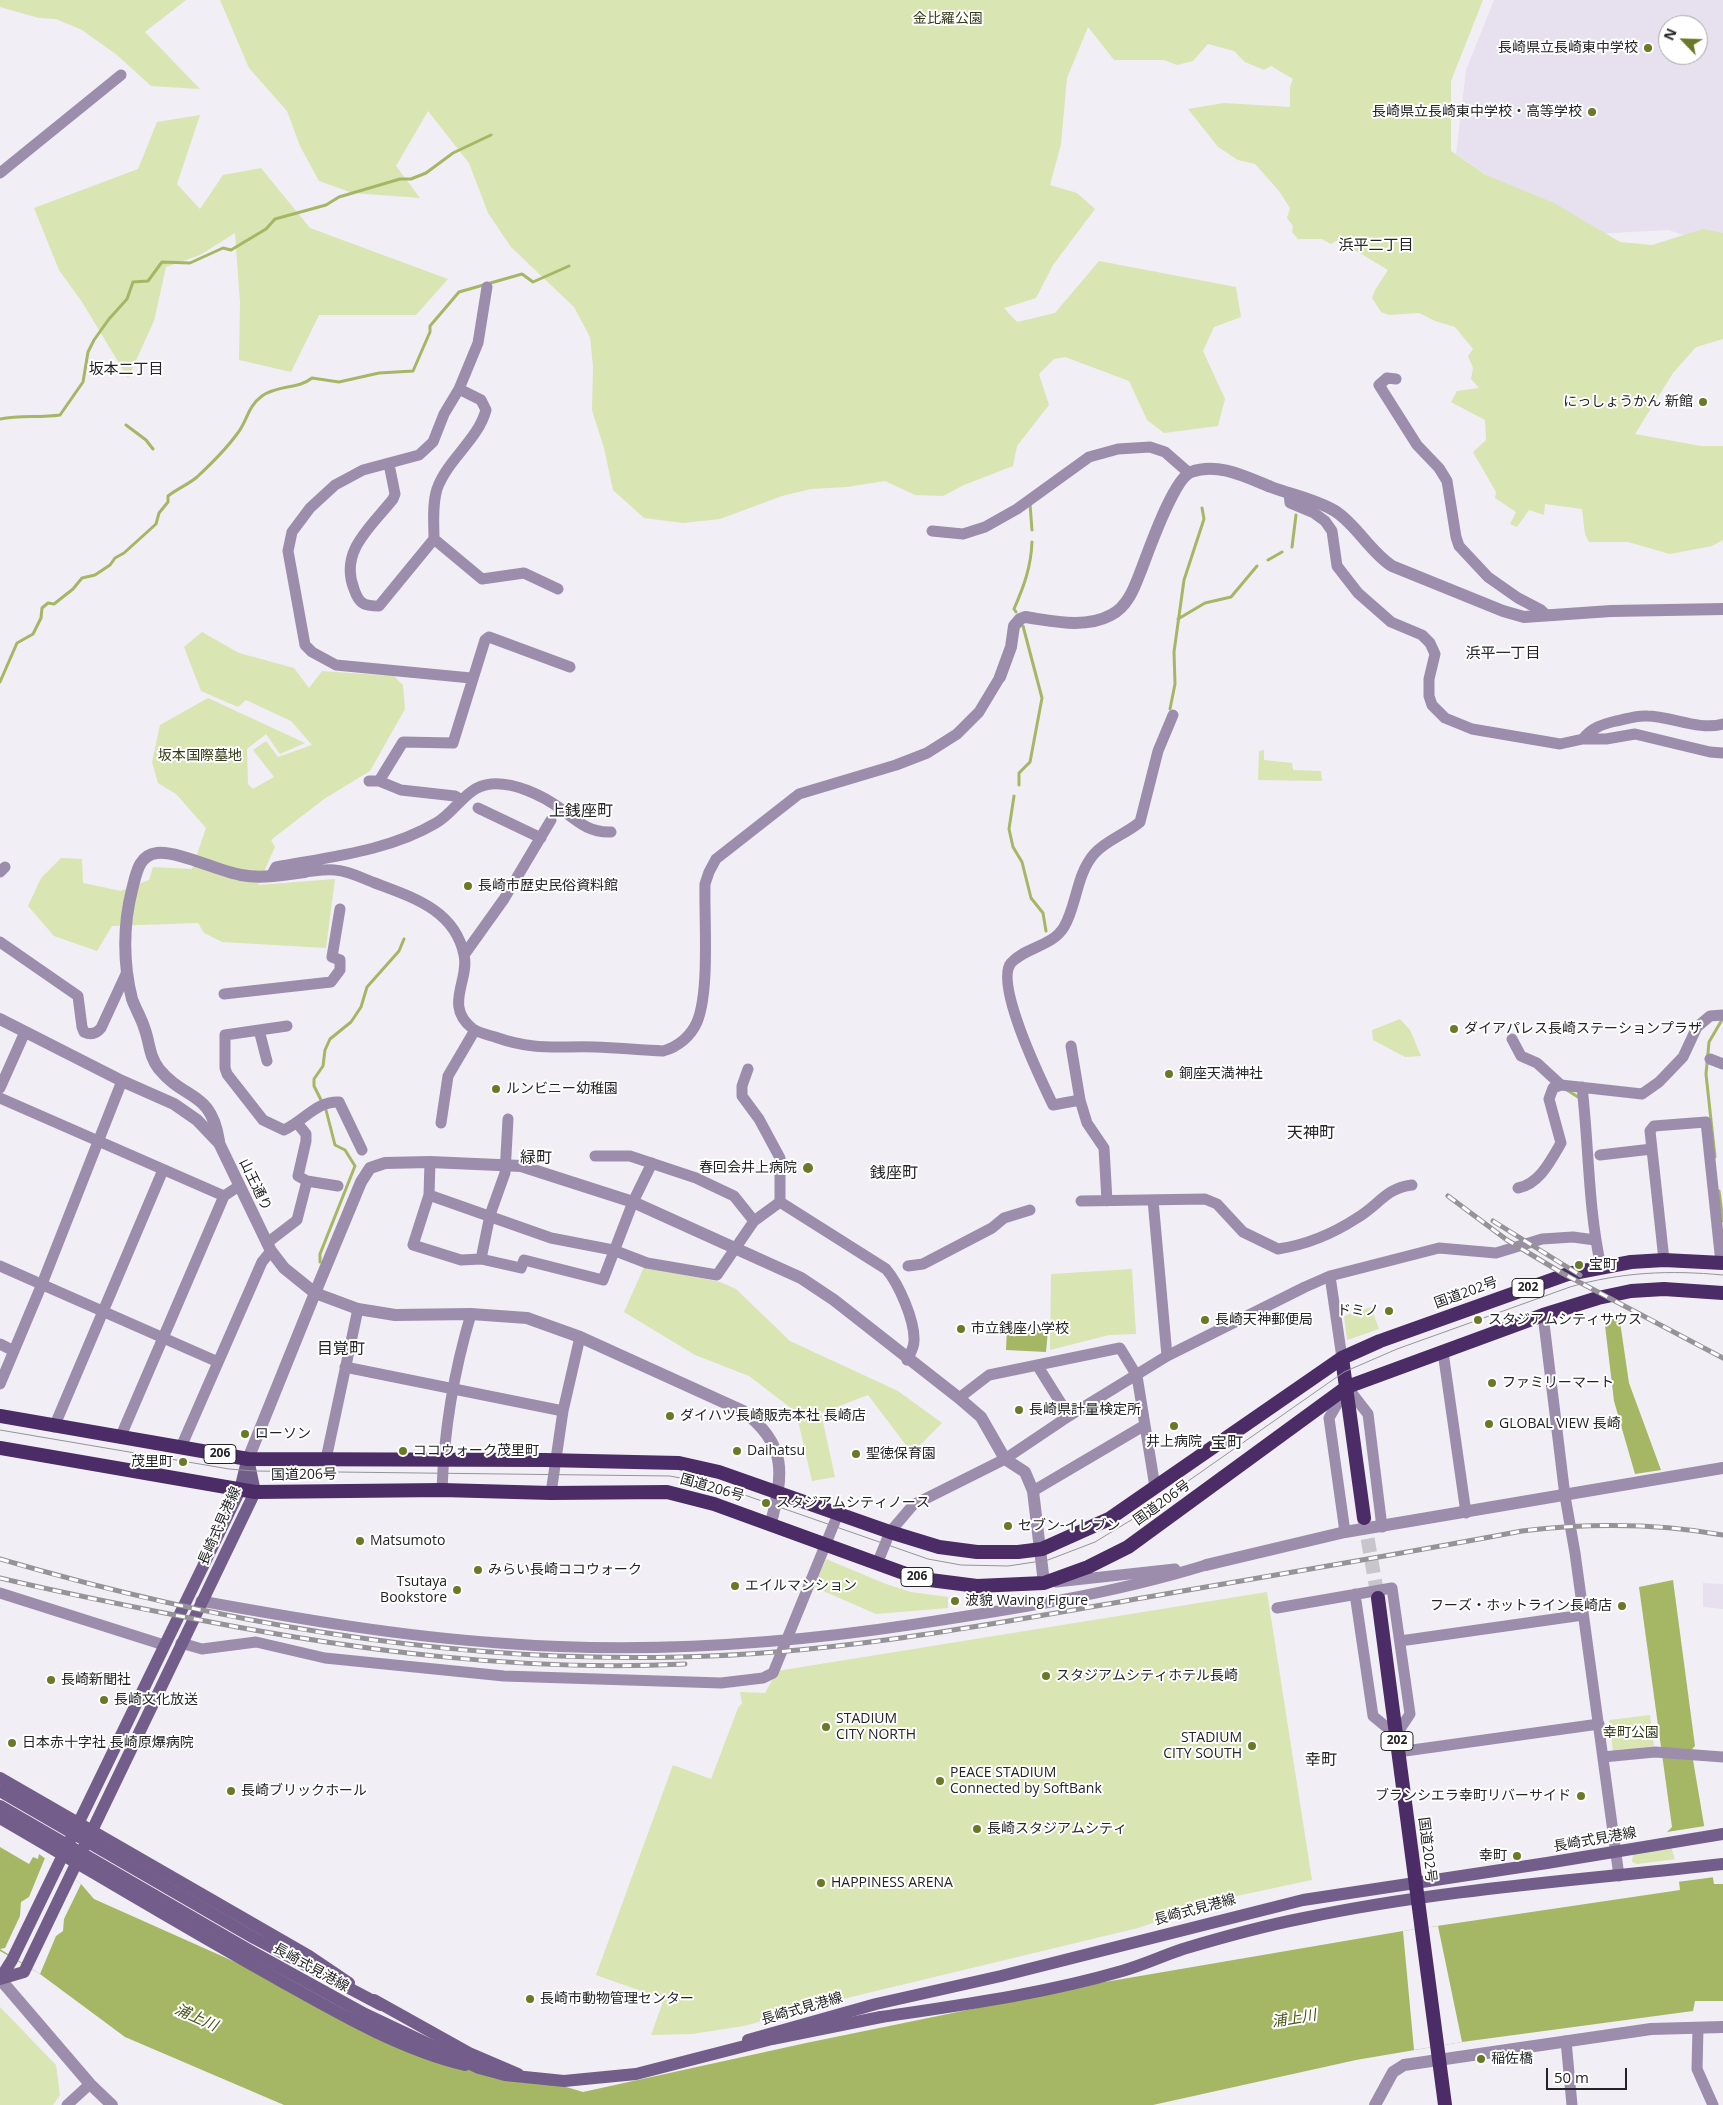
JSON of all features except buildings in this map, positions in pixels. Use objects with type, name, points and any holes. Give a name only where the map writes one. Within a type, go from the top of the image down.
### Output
[{"type":"highway","name":"国道202号","points":[[1342,1358],[1380,1341],[1559,1277],[1601,1267],[1664,1260],[1722,1263]]},
{"type":"highway","name":"202","points":[[1347,1387],[1543,1315],[1598,1298],[1630,1291],[1664,1289],[1723,1293]]},
{"type":"highway","points":[[1342,1358],[1364,1518]]},
{"type":"highway","name":"国道206号","points":[[0,1416],[54,1427],[248,1459],[556,1460],[679,1463],[719,1472],[779,1491],[838,1514],[939,1547],[977,1552],[1042,1549],[1109,1519],[1342,1358]]},
{"type":"highway","name":"国道206号","points":[[0,1448],[255,1492],[442,1490],[551,1493],[667,1492],[714,1504],[771,1523],[877,1564],[930,1580],[976,1586],[1044,1583],[1088,1567],[1128,1547],[1347,1387]]},
{"type":"highway","name":"国道202号","points":[[1378,1598],[1416,1900],[1422,1928],[1445,2105]]},
{"type":"main road","name":"長崎式見港線","points":[[0,1978],[12,1960],[240,1490],[248,1459]]},
{"type":"main road","name":"長崎式見港線","points":[[0,1978],[24,1972],[255,1492],[248,1459]]},
{"type":"main road","points":[[0,1778],[309,1956],[381,2005]]},
{"type":"main road","name":"長崎式見港線","points":[[0,1791],[254,1938],[469,2053],[520,2074],[545,2081],[596,2084],[644,2076],[765,2034],[876,2004],[1001,1976],[1274,1906],[1326,1895],[1415,1883],[1718,1835]]},
{"type":"main road","name":"長崎式見港線","points":[[0,1806],[323,1991],[407,2035],[479,2068],[548,2080],[614,2077],[658,2070],[828,2026],[1008,1998],[1122,1971],[1182,1950],[1253,1929],[1304,1918],[1548,1882],[1719,1865]]},
{"type":"main road","points":[[0,1818],[60,1860],[196,1933],[301,1993],[381,2034],[437,2058],[479,2068]]},
{"type":"street","points":[[0,174],[121,75]]},
{"type":"street","points":[[471,678],[336,664],[312,652],[305,645],[288,551],[292,532],[310,508],[330,488],[363,470],[418,455],[428,449],[433,442],[444,414],[459,389],[478,343],[488,287]]},
{"type":"street","points":[[1396,379],[1387,378],[1379,386],[1417,445],[1440,468],[1447,480],[1456,536],[1460,546],[1488,576],[1518,598],[1541,610],[1546,615]]},
{"type":"street","points":[[389,464],[395,494],[393,499],[355,546],[350,556],[348,569],[351,582],[358,601],[366,606],[379,606],[434,539],[437,488],[480,425],[486,410],[481,400],[459,389]]},
{"type":"street","points":[[932,531],[963,534],[986,527],[1017,509],[1089,457],[1118,449],[1150,447],[1165,452],[1189,473]]},
{"type":"street","points":[[219,1144],[216,1122],[208,1107],[167,1077],[152,1059],[146,1031],[133,1001],[126,974],[126,938],[131,896],[138,865],[143,859],[156,853],[166,854],[241,875],[271,876],[326,870],[346,872],[433,907],[452,929],[464,955],[465,965],[458,993],[458,1003],[468,1023],[474,1030],[525,1047],[595,1047],[664,1051],[678,1044],[693,1029],[700,1013],[704,984],[705,884],[708,872],[716,859],[799,794],[896,765],[927,753],[957,734],[979,712],[1000,677],[1010,647],[1014,626],[1020,619],[1025,617],[1092,623],[1111,615],[1123,606],[1135,586],[1176,487],[1189,473],[1219,469],[1316,502],[1337,512],[1376,553],[1392,566],[1515,615],[1723,609]]},
{"type":"street","points":[[1289,493],[1290,503],[1314,512],[1332,532],[1337,566],[1358,593],[1391,622],[1422,634],[1430,643],[1435,654],[1429,679],[1429,696],[1432,706],[1445,718],[1472,729],[1560,744],[1583,739],[1606,739],[1635,734],[1710,752],[1723,753]]},
{"type":"street","points":[[434,539],[482,579],[524,573],[558,589]]},
{"type":"street","points":[[462,800],[455,796],[401,790],[374,781],[403,742],[453,743],[471,678],[485,640],[490,637],[570,667]]},
{"type":"street","points":[[1080,1100],[1053,1105],[1024,1042],[1008,989],[1007,972],[1010,964],[1019,957],[1057,937],[1072,912],[1075,894],[1090,859],[1096,852],[1140,822],[1158,751],[1173,715]]},
{"type":"street","points":[[1583,739],[1592,730],[1607,723],[1645,716],[1701,725],[1716,726],[1723,724]]},
{"type":"street","points":[[271,876],[276,867],[397,841],[423,831],[444,819],[472,790],[489,784],[519,787],[559,808],[590,830],[611,832]]},
{"type":"street","points":[[478,808],[541,838]]},
{"type":"street","points":[[464,955],[504,899],[552,820]]},
{"type":"street","points":[[224,994],[331,982],[340,970],[340,960],[332,957],[340,910]]},
{"type":"street","points":[[0,942],[78,996],[82,1028],[88,1034],[94,1033],[101,1028],[126,974]]},
{"type":"street","points":[[1518,1188],[1528,1186],[1541,1174],[1560,1143],[1549,1099],[1553,1088],[1561,1085],[1642,1094],[1650,1090],[1683,1057],[1697,1026],[1710,1016],[1723,1015]]},
{"type":"street","name":"山王通り","points":[[0,1019],[187,1112],[208,1130],[219,1144],[269,1247],[284,1268],[315,1293],[358,1309],[395,1315],[471,1314],[527,1318],[580,1337],[743,1411],[761,1425],[774,1444],[780,1461],[779,1491],[771,1523]]},
{"type":"street","points":[[287,1026],[225,1035],[225,1068],[267,1124],[284,1130],[298,1124],[322,1104],[339,1102],[362,1150]]},
{"type":"street","points":[[259,1030],[267,1061]]},
{"type":"street","points":[[441,1123],[448,1076],[474,1030]]},
{"type":"street","points":[[0,1088],[25,1032]]},
{"type":"street","points":[[1512,1039],[1521,1056],[1537,1063],[1561,1085]]},
{"type":"street","points":[[1071,1046],[1080,1100],[1087,1123],[1104,1148],[1107,1201]]},
{"type":"street","points":[[1710,1059],[1723,1064]]},
{"type":"street","points":[[748,1069],[742,1086],[742,1096],[759,1119],[780,1158],[780,1202]]},
{"type":"street","points":[[0,1384],[42,1284],[122,1081]]},
{"type":"street","points":[[1582,1087],[1595,1240],[1601,1267]]},
{"type":"street","points":[[0,1098],[224,1196]]},
{"type":"street","points":[[481,1259],[490,1215],[505,1173],[508,1119]]},
{"type":"street","points":[[1664,1260],[1650,1131],[1654,1126],[1706,1122],[1722,1263]]},
{"type":"street","points":[[298,1124],[306,1134],[298,1176],[307,1181],[338,1186]]},
{"type":"street","points":[[1600,1155],[1652,1149]]},
{"type":"street","points":[[595,1156],[630,1156],[696,1178],[734,1196],[754,1222]]},
{"type":"street","points":[[430,1162],[429,1195],[413,1246],[461,1260],[481,1259],[521,1268],[524,1260],[603,1280],[633,1202],[652,1163]]},
{"type":"street","points":[[248,1459],[361,1182],[370,1168],[385,1163],[506,1163],[529,1168],[633,1202],[801,1278],[834,1300],[981,1417],[1005,1459],[1025,1472],[1033,1491],[1042,1549],[1044,1583],[1206,1565]]},
{"type":"street","points":[[54,1427],[163,1170]]},
{"type":"street","points":[[181,1447],[269,1247],[297,1220],[307,1181]]},
{"type":"street","points":[[1082,1201],[1195,1198],[1217,1204],[1243,1232],[1278,1249],[1314,1239],[1338,1228],[1377,1204],[1391,1189],[1412,1185]]},
{"type":"street","points":[[120,1438],[224,1196],[239,1186]]},
{"type":"street","points":[[429,1195],[551,1238],[613,1250],[647,1264],[717,1275],[734,1247],[754,1222],[780,1202]]},
{"type":"street","points":[[1154,1200],[1167,1356]]},
{"type":"street","points":[[780,1202],[886,1269],[896,1281],[914,1331],[914,1344],[908,1360]]},
{"type":"street","points":[[908,1266],[923,1264],[992,1228],[1004,1218],[1030,1210]]},
{"type":"street","points":[[877,1564],[890,1532],[913,1505],[1005,1459],[1069,1416],[1167,1356],[1275,1301],[1330,1276],[1439,1248],[1496,1253],[1542,1239],[1574,1237],[1595,1240]]},
{"type":"street","points":[[0,1266],[218,1362]]},
{"type":"street","points":[[1330,1276],[1342,1358]]},
{"type":"street","points":[[326,1460],[358,1309]]},
{"type":"street","points":[[442,1490],[443,1460],[453,1389],[471,1314]]},
{"type":"street","points":[[1543,1315],[1565,1496],[1599,1724],[1619,1876]]},
{"type":"street","points":[[551,1493],[563,1411],[580,1337]]},
{"type":"street","points":[[0,1344],[14,1350]]},
{"type":"street","points":[[959,1398],[989,1375],[1120,1348],[1137,1376],[1155,1487]]},
{"type":"street","points":[[1443,1352],[1466,1513]]},
{"type":"street","points":[[1037,1365],[1069,1416]]},
{"type":"street","points":[[345,1367],[563,1411]]},
{"type":"street","points":[[1345,1532],[1329,1418],[1347,1387],[1368,1414],[1382,1527]]},
{"type":"street","points":[[1033,1491],[1145,1425]]},
{"type":"street","points":[[201,1601],[323,1623],[502,1644],[639,1648],[786,1640],[874,1631],[963,1618],[1118,1588],[1345,1532],[1723,1468]]},
{"type":"street","points":[[181,1643],[202,1649],[256,1642],[325,1658],[504,1676],[721,1683],[763,1678],[773,1673],[838,1514]]},
{"type":"street","points":[[1277,1608],[1355,1594],[1392,1588],[1410,1714],[1396,1735],[1373,1716],[1355,1594]]},
{"type":"street","points":[[0,1593],[164,1645]]},
{"type":"street","points":[[1400,1641],[1583,1615]]},
{"type":"street","points":[[1398,1752],[1599,1724]]},
{"type":"street","points":[[1603,1757],[1655,1752],[1723,1757]]},
{"type":"street","points":[[0,1978],[90,2084],[112,2105]]},
{"type":"street","points":[[1375,2105],[1393,2072],[1404,2065],[1438,2053],[1566,2041],[1651,2029],[1723,2026]]},
{"type":"street","points":[[1698,2028],[1697,2069],[1713,2105]]},
{"type":"street","points":[[1566,2041],[1572,2105]]},
{"type":"street","points":[[67,2105],[90,2084]]},
{"type":"shaded area","name":"長崎県立長崎東中学校・高等学校","points":[[1494,0],[1723,0],[1723,250],[1669,230],[1593,234],[1497,182],[1456,154],[1466,70]]},
{"type":"shaded area","points":[[1703,1583],[1723,1584],[1723,1609],[1703,1607]]},
{"type":"green space","points":[[0,0],[186,0],[145,32],[200,89],[151,86],[117,55],[82,30],[56,19],[39,18],[0,7]]},
{"type":"green space","name":"金比羅公園","points":[[220,0],[1483,0],[1451,81],[1451,151],[1486,175],[1554,203],[1620,242],[1652,245],[1703,229],[1723,233],[1723,339],[1696,347],[1673,373],[1635,434],[1701,446],[1723,446],[1723,540],[1712,546],[1670,554],[1628,542],[1589,542],[1585,534],[1582,509],[1545,504],[1544,515],[1529,510],[1517,527],[1510,524],[1516,512],[1495,498],[1496,492],[1473,452],[1486,440],[1485,420],[1451,402],[1457,391],[1479,388],[1471,379],[1473,368],[1468,356],[1473,349],[1455,327],[1435,321],[1419,313],[1389,315],[1381,312],[1372,298],[1388,270],[1338,240],[1331,244],[1322,239],[1298,239],[1292,232],[1293,226],[1287,218],[1290,208],[1279,191],[1255,164],[1238,160],[1218,147],[1188,109],[1224,103],[1290,107],[1290,87],[1293,79],[1271,66],[1264,70],[1245,62],[1234,51],[1208,44],[1193,61],[1177,65],[1164,60],[1114,60],[1088,27],[1067,78],[1061,144],[1050,185],[1077,193],[1095,209],[1053,265],[1036,298],[1004,308],[1017,322],[1055,313],[1099,261],[1236,287],[1241,317],[1214,327],[1203,351],[1225,399],[1218,426],[1164,433],[1147,420],[1129,381],[1065,357],[1054,359],[1039,374],[1049,405],[1017,446],[1013,466],[964,485],[943,496],[915,495],[885,481],[847,487],[811,489],[782,496],[720,519],[683,523],[644,518],[613,490],[604,448],[592,410],[593,366],[590,337],[574,307],[511,247],[488,213],[469,163],[428,111],[396,166],[420,198],[353,193],[319,181],[300,146],[287,111],[249,68]]},
{"type":"green space","points":[[200,115],[177,184],[200,209],[223,175],[261,168],[310,228],[448,279],[416,315],[319,315],[291,372],[239,360],[240,303],[235,233],[200,255],[166,267],[154,321],[128,378],[82,302],[59,270],[34,208],[138,169],[157,122]]},
{"type":"green space","name":"坂本国際墓地","points":[[202,632],[239,653],[294,668],[309,688],[322,671],[394,676],[403,685],[405,709],[370,771],[324,799],[271,840],[275,847],[258,885],[335,879],[326,948],[222,942],[204,933],[198,923],[112,926],[97,951],[54,936],[28,906],[41,878],[61,858],[82,859],[83,883],[121,891],[149,880],[153,867],[192,869],[206,828],[176,794],[158,783],[152,762],[160,725],[208,698],[305,743],[280,754],[266,734],[247,749],[248,784],[253,789],[274,777],[253,750],[266,741],[278,757],[312,745],[291,721],[246,700],[238,707],[201,691],[184,647]]},
{"type":"green space","points":[[1264,750],[1264,760],[1292,763],[1293,770],[1321,771],[1322,781],[1258,780],[1259,751]]},
{"type":"green space","points":[[1400,1019],[1410,1030],[1421,1056],[1405,1057],[1373,1040],[1372,1030]]},
{"type":"green space","points":[[644,1267],[720,1282],[736,1289],[790,1341],[898,1391],[942,1423],[912,1453],[868,1395],[821,1413],[835,1477],[812,1481],[796,1412],[749,1376],[695,1355],[624,1312]]},
{"type":"green space","points":[[1132,1269],[1136,1334],[1109,1335],[1050,1350],[1051,1274]]},
{"type":"green space","points":[[1371,1307],[1379,1329],[1347,1340],[1344,1316]]},
{"type":"green space","points":[[826,1559],[886,1584],[911,1592],[948,1597],[948,1608],[876,1614],[814,1587]]},
{"type":"green space","name":"長崎スタジアムシティ","points":[[1267,1592],[1312,1880],[1232,1897],[1138,1928],[847,1998],[744,2026],[692,2034],[651,2035],[664,1999],[596,1975],[673,1765],[711,1779],[738,1708],[742,1703],[740,1692],[765,1693],[777,1671]]},
{"type":"green space","name":"幸町公園","points":[[1650,1715],[1654,1746],[1613,1752],[1609,1720]]},
{"type":"green space","points":[[1675,1847],[1677,1859],[1637,1864],[1632,1862],[1633,1854]]},
{"type":"green space","points":[[0,2007],[56,2065],[60,2095],[53,2105],[0,2105]]},
{"type":"water","points":[[1619,1315],[1629,1383],[1661,1470],[1635,1474],[1614,1401],[1604,1317]]},
{"type":"water","points":[[1007,1328],[1048,1330],[1046,1352],[1006,1350]]},
{"type":"water","name":"浦上川","points":[[1673,1580],[1695,1746],[1692,1749],[1693,1760],[1714,1884],[1723,1884],[1723,2001],[1695,2001],[1693,2011],[1462,2042],[1356,2060],[1153,2105],[284,2105],[125,2037],[40,1974],[0,1951],[0,1847],[29,1864],[33,1857],[38,1859],[39,1854],[81,1884],[94,1899],[410,2040],[583,2092],[806,2043],[1099,1983],[1403,1931],[1680,1890],[1675,1847],[1667,1832],[1672,1827],[1639,1587]]},
{"type":"pier","points":[[1705,1826],[1715,1877],[1677,1882],[1675,1860],[1667,1832]]},
{"type":"pier","points":[[45,1858],[81,1884],[64,1919],[63,1931],[56,1936],[40,1974],[0,1949],[5,1948],[20,1916],[21,1902],[29,1897]]},
{"type":"pier","name":"稲佐橋","points":[[1438,1926],[1462,2042],[1414,2050],[1403,1931]]},
{"type":"waterway","points":[[0,419],[60,415],[83,382],[88,352],[94,340],[127,299],[133,282],[148,281],[162,262],[190,263],[223,248],[231,250],[266,229],[275,219],[326,205],[339,197],[400,179],[411,179],[426,173],[453,153],[491,135]]},
{"type":"waterway","points":[[0,682],[17,643],[33,634],[41,618],[42,608],[48,603],[54,604],[73,589],[82,578],[95,575],[110,565],[115,558],[124,553],[156,524],[159,513],[168,502],[168,496],[194,480],[218,456],[241,429],[250,409],[262,396],[274,390],[301,384],[312,378],[339,382],[379,373],[413,371],[430,332],[430,326],[459,292],[522,274],[533,282],[569,266]]},
{"type":"waterway","points":[[126,425],[146,440],[153,449]]},
{"type":"waterway","points":[[1030,504],[1032,530]]},
{"type":"waterway","points":[[1170,709],[1175,684],[1174,652],[1184,580],[1204,519],[1202,508]]},
{"type":"waterway","points":[[1292,547],[1296,515]]},
{"type":"waterway","points":[[1016,612],[1014,609],[1026,576],[1032,542]]},
{"type":"waterway","points":[[1268,560],[1282,552]]},
{"type":"waterway","points":[[1178,619],[1205,603],[1231,597],[1257,566]]},
{"type":"waterway","points":[[1019,785],[1019,773],[1030,762],[1042,698],[1023,626]]},
{"type":"waterway","points":[[1014,796],[1009,829],[1013,847],[1022,862],[1031,898],[1043,913],[1046,931]]},
{"type":"waterway","points":[[320,1262],[320,1254],[355,1166],[345,1150],[335,1145],[326,1110],[314,1086],[314,1079],[323,1066],[325,1050],[330,1039],[351,1022],[361,1007],[367,987],[399,951],[404,939]]},
{"type":"waterway","points":[[1715,1157],[1706,1074],[1709,1042],[1723,1018]]},
{"type":"waterway","points":[[1567,1090],[1578,1097]]},
{"type":"waterway","points":[[1719,1191],[1723,1221]]},
{"type":"tunnel","points":[[1364,1518],[1378,1598]]},
{"type":"tram line","points":[[0,1430],[229,1469],[255,1471],[670,1476],[716,1485],[928,1559],[961,1565],[1008,1566],[1048,1560],[1095,1542],[1141,1514],[1344,1372],[1397,1349],[1570,1287],[1589,1282],[1627,1275],[1665,1273],[1723,1275]]},
{"type":"railway","points":[[1448,1196],[1507,1240],[1562,1273],[1723,1358]]},
{"type":"railway","points":[[1493,1221],[1580,1275]]},
{"type":"railway","points":[[0,1559],[167,1603],[336,1635],[422,1646],[507,1653],[594,1657],[680,1657],[792,1651],[903,1638],[1547,1528],[1647,1526],[1723,1535]]},
{"type":"railway","points":[[0,1578],[200,1620],[381,1650],[441,1657],[563,1665],[685,1664]]},
{"type":"place","name":"長崎県立長崎東中学校","points":[[1648,48]]},
{"type":"place","name":"長崎県立長崎東中学校・高等学校","points":[[1592,112]]},
{"type":"place","name":"にっしょうかん 新館","points":[[1703,402]]},
{"type":"place","name":"長崎市歴史民俗資料館","points":[[468,886]]},
{"type":"place","name":"ダイアパレス長崎ステーションプラザ","points":[[1454,1029]]},
{"type":"place","name":"銅座天満神社","points":[[1169,1074]]},
{"type":"place","name":"ルンビニー幼稚園","points":[[496,1089]]},
{"type":"place","name":"春回会井上病院","points":[[808,1168]]},
{"type":"place","name":"宝町","points":[[1579,1265]]},
{"type":"place","name":"ドミノ","points":[[1389,1311]]},
{"type":"place","name":"長崎天神郵便局","points":[[1205,1320]]},
{"type":"place","name":"スタジアムシティサウス","points":[[1478,1320]]},
{"type":"place","name":"市立銭座小学校","points":[[961,1329]]},
{"type":"place","name":"ファミリーマート","points":[[1492,1383]]},
{"type":"place","name":"長崎県計量検定所","points":[[1019,1410]]},
{"type":"place","name":"ダイハツ長崎販売本社 長崎店","points":[[670,1416]]},
{"type":"place","name":"GLOBAL VIEW 長崎","points":[[1489,1424]]},
{"type":"place","name":"井上病院","points":[[1174,1426]]},
{"type":"place","name":"ローソン","points":[[245,1434]]},
{"type":"place","name":"ココウォーク茂里町","points":[[403,1451]]},
{"type":"place","name":"Daihatsu","points":[[737,1451]]},
{"type":"place","name":"聖徳保育園","points":[[856,1454]]},
{"type":"place","name":"茂里町","points":[[183,1462]]},
{"type":"place","name":"スタジアムシティノース","points":[[766,1503]]},
{"type":"place","name":"セブン-イレブン","points":[[1008,1526]]},
{"type":"place","name":"Matsumoto","points":[[360,1541]]},
{"type":"place","name":"みらい長崎ココウォーク","points":[[478,1570]]},
{"type":"place","name":"エイルマンション","points":[[735,1586]]},
{"type":"place","name":"Tsutaya Bookstore","points":[[457,1590]]},
{"type":"place","name":"波貌 Waving Figure","points":[[955,1601]]},
{"type":"place","name":"フーズ・ホットライン長崎店","points":[[1622,1606]]},
{"type":"place","name":"スタジアムシティホテル長崎","points":[[1046,1676]]},
{"type":"place","name":"長崎新聞社","points":[[51,1680]]},
{"type":"place","name":"長崎文化放送","points":[[104,1700]]},
{"type":"place","name":"STADIUM CITY NORTH","points":[[826,1727]]},
{"type":"place","name":"日本赤十字社 長崎原爆病院","points":[[12,1743]]},
{"type":"place","name":"STADIUM CITY SOUTH","points":[[1252,1746]]},
{"type":"place","name":"PEACE STADIUM Connected by SoftBank","points":[[940,1781]]},
{"type":"place","name":"長崎ブリックホール","points":[[231,1791]]},
{"type":"place","name":"ブランシエラ幸町リバーサイド","points":[[1581,1796]]},
{"type":"place","name":"長崎スタジアムシティ","points":[[977,1829]]},
{"type":"place","name":"幸町","points":[[1517,1856]]},
{"type":"place","name":"HAPPINESS ARENA","points":[[821,1883]]},
{"type":"place","name":"長崎市動物管理センター","points":[[530,1999]]},
{"type":"place","name":"稲佐橋","points":[[1481,2059]]},
{"type":"district","name":"浜平二丁目","points":[[1376,246]]},
{"type":"district","name":"坂本二丁目","points":[[126,370]]},
{"type":"district","name":"浜平一丁目","points":[[1503,654]]},
{"type":"district","name":"上銭座町","points":[[581,811]]},
{"type":"district","name":"天神町","points":[[1311,1133]]},
{"type":"district","name":"緑町","points":[[536,1158]]},
{"type":"district","name":"銭座町","points":[[894,1173]]},
{"type":"district","name":"目覚町","points":[[341,1349]]},
{"type":"district","name":"宝町","points":[[1227,1443]]},
{"type":"district","name":"幸町","points":[[1321,1760]]}]
